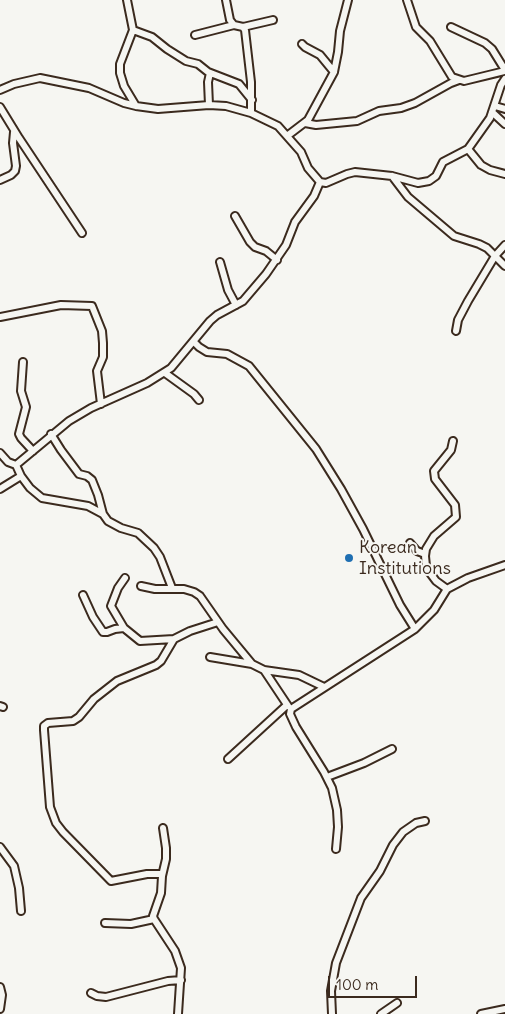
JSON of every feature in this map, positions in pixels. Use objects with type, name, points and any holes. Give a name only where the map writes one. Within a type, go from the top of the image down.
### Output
[{"type":"street","points":[[127,0],[133,30],[120,64],[120,73],[124,86],[136,106]]},
{"type":"street","points":[[226,0],[228,14],[234,25]]},
{"type":"street","points":[[287,136],[305,122],[334,72],[340,30],[348,0]]},
{"type":"street","points":[[407,0],[416,26],[430,41],[448,72],[452,77],[459,80]]},
{"type":"street","points":[[195,35],[234,25],[243,26],[273,20]]},
{"type":"street","points":[[243,26],[246,35],[252,100],[251,113]]},
{"type":"street","points":[[305,122],[326,125],[357,121],[379,111],[401,108],[415,103],[459,80],[469,80],[505,70],[492,49],[485,43],[451,27]]},
{"type":"street","points":[[133,30],[152,37],[181,58],[198,64],[210,73],[239,84],[252,100]]},
{"type":"street","points":[[302,44],[305,48],[320,55],[334,72]]},
{"type":"street","points":[[209,105],[208,82],[210,73]]},
{"type":"street","points":[[0,90],[14,84],[40,78],[89,88],[136,106],[158,109],[209,105],[226,106],[251,113],[278,126],[301,152],[308,168],[320,182],[326,183],[355,172],[392,176],[418,183],[429,181],[436,176],[443,162],[468,149],[482,132],[494,109],[498,92],[505,78]]},
{"type":"street","points":[[0,107],[82,233]]},
{"type":"street","points":[[494,109],[505,109]]},
{"type":"street","points":[[494,109],[505,124]]},
{"type":"street","points":[[0,180],[10,175],[16,166],[13,143],[14,130]]},
{"type":"street","points":[[468,149],[481,165],[490,170],[505,174]]},
{"type":"street","points":[[392,176],[401,190],[454,236],[487,248],[505,266]]},
{"type":"street","points":[[16,465],[51,434],[80,414],[136,389],[165,373],[194,342],[201,330],[216,315],[236,305],[247,296],[277,260],[290,238],[295,222],[314,196],[320,182]]},
{"type":"street","points":[[235,216],[254,247],[266,251],[277,260]]},
{"type":"street","points":[[456,331],[458,320],[468,301],[495,256],[505,245]]},
{"type":"street","points":[[220,262],[228,290],[236,305]]},
{"type":"street","points":[[0,317],[61,305],[92,306],[102,331],[103,357],[97,372],[101,404]]},
{"type":"street","points":[[194,342],[207,352],[227,354],[249,366],[316,449],[350,504],[400,605],[415,629]]},
{"type":"street","points":[[23,362],[21,391],[26,406],[19,434],[33,451]]},
{"type":"street","points":[[165,373],[194,394],[199,400]]},
{"type":"street","points":[[51,434],[80,474],[88,476],[92,480],[103,514],[108,521],[138,534],[154,548],[160,557],[172,588]]},
{"type":"street","points":[[447,589],[436,581],[426,566],[425,554],[434,536],[456,517],[455,505],[435,479],[434,471],[451,450],[452,442]]},
{"type":"street","points":[[0,453],[8,462],[16,465],[30,488],[42,498],[88,506],[103,514]]},
{"type":"street","points":[[0,489],[21,476]]},
{"type":"street","points":[[410,543],[417,551],[425,554]]},
{"type":"street","points":[[228,759],[289,707],[351,671],[415,629],[434,610],[447,589],[468,578],[505,565]]},
{"type":"street","points":[[125,578],[118,588],[111,606],[124,628],[140,641],[174,639],[190,631],[218,622]]},
{"type":"street","points":[[141,586],[155,589],[184,589],[200,596],[252,664]]},
{"type":"street","points":[[83,595],[93,617],[103,632],[124,628]]},
{"type":"street","points":[[162,876],[160,874],[147,874],[111,881],[63,832],[56,823],[50,807],[43,736],[46,725],[73,721],[79,717],[94,699],[117,681],[156,665],[174,639]]},
{"type":"street","points":[[210,657],[252,664],[264,670],[299,675],[324,687]]},
{"type":"street","points":[[264,670],[289,707],[296,727],[332,788],[337,810],[338,842],[336,849]]},
{"type":"street","points":[[327,777],[364,763],[392,749]]},
{"type":"street","points":[[332,1014],[331,991],[336,963],[361,898],[380,871],[393,845],[403,832],[416,823],[425,821]]},
{"type":"street","points":[[163,828],[166,859],[162,876],[161,894],[154,912],[154,920],[175,951],[180,968],[181,980],[178,1014]]},
{"type":"street","points":[[0,847],[14,866],[19,888],[21,911]]},
{"type":"street","points":[[106,923],[132,924],[154,920]]},
{"type":"street","points":[[91,992],[97,996],[106,997],[160,982],[181,980]]},
{"type":"street","points":[[0,988],[2,995],[0,1009]]},
{"type":"street","points":[[382,1014],[398,1003]]},
{"type":"street","points":[[480,1014],[505,1008]]},
{"type":"place","name":"Korean Institutions","points":[[349,558]]}]
